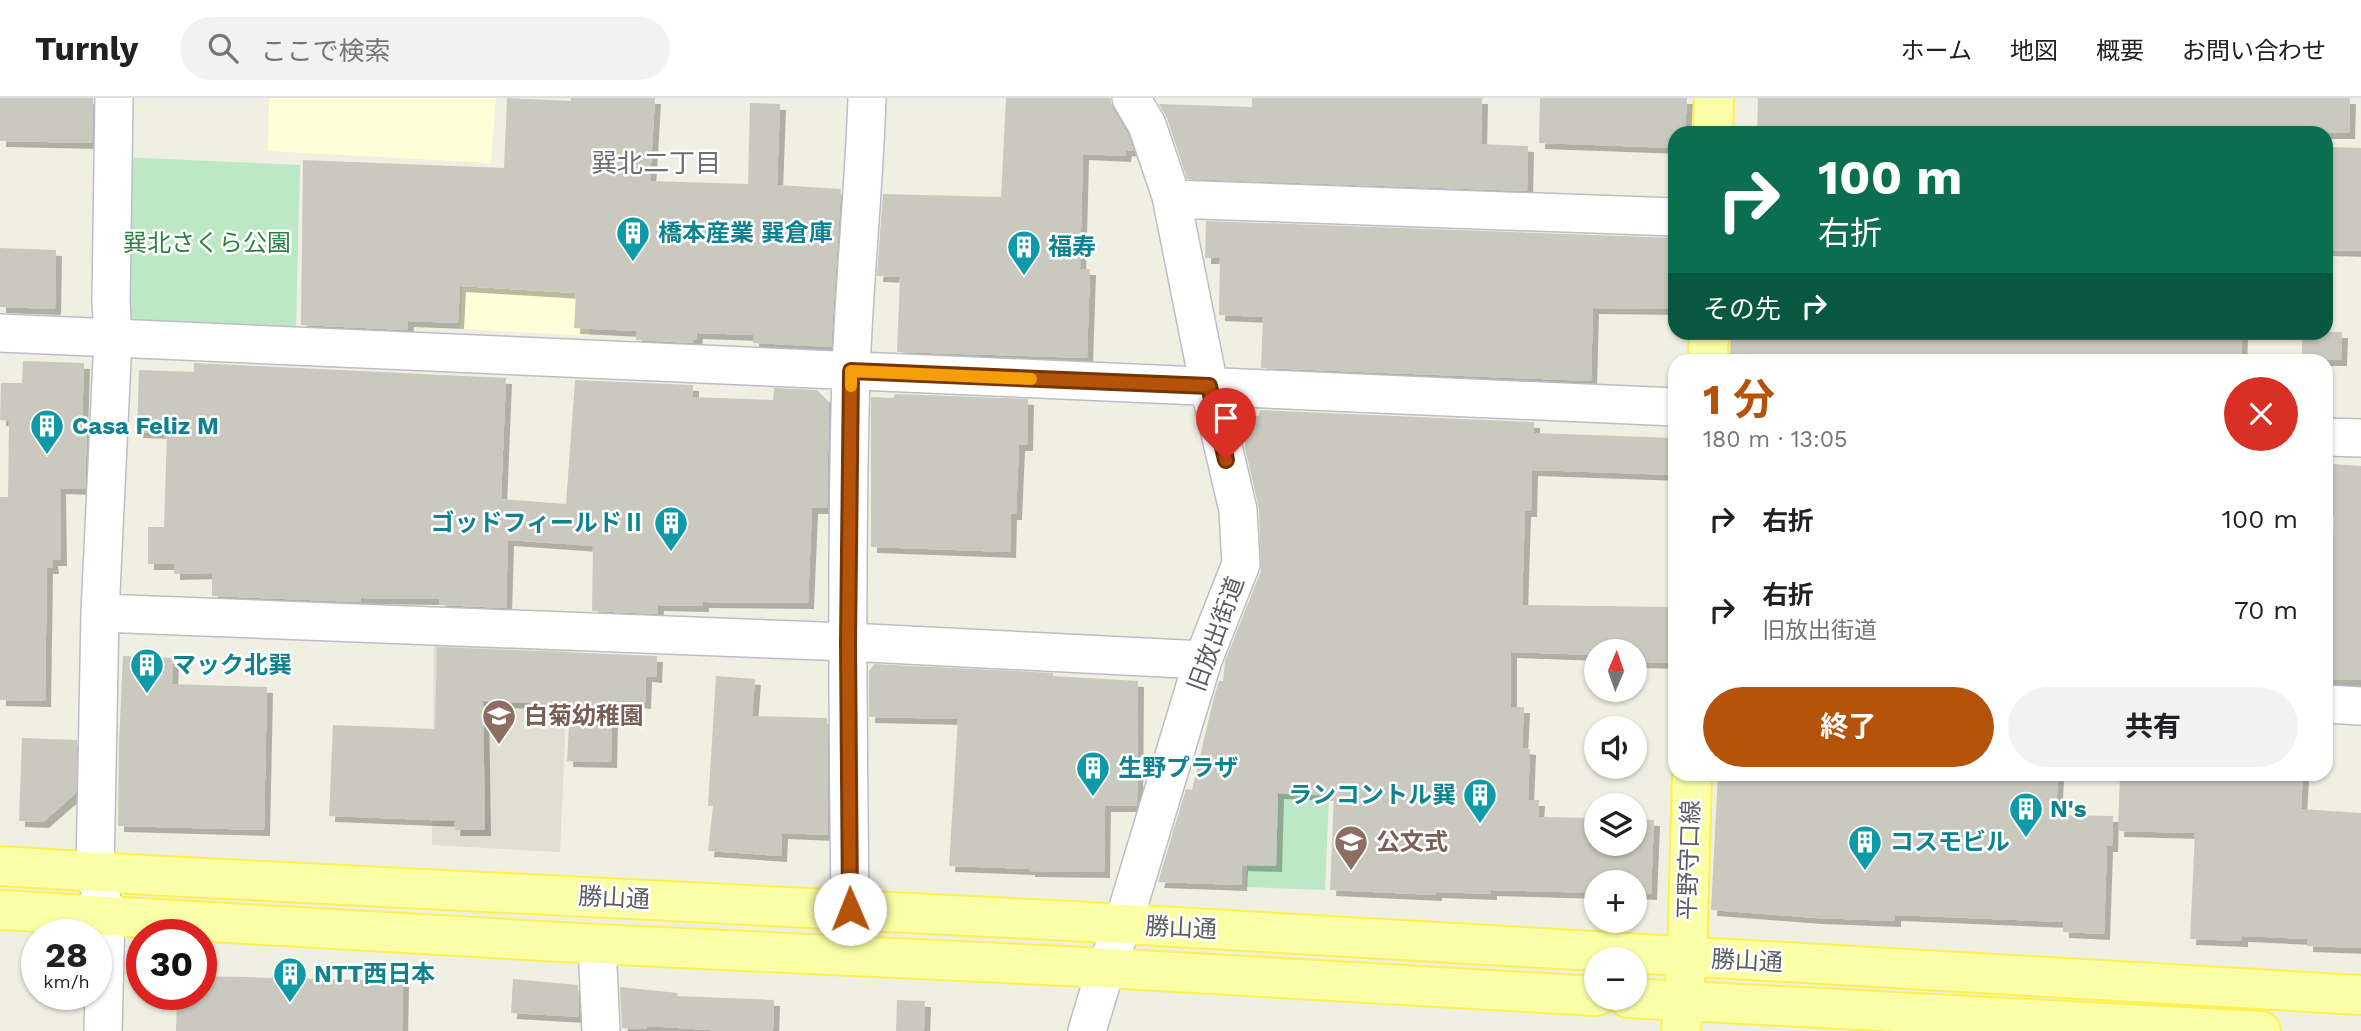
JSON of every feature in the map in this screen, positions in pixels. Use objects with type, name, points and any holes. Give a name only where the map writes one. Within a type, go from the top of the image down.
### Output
[{"type":"main road","points":[[1713,126],[1714,98]]},
{"type":"main road","name":"平野守口線","points":[[1682,1016],[1687,958],[1692,781]]},
{"type":"main road","name":"勝山通","points":[[0,866],[850,909],[2361,995]]},
{"type":"main road","name":"勝山通","points":[[0,910],[1584,995]]},
{"type":"main road","name":"勝山通","points":[[1647,1004],[1682,1016],[2261,1031]]},
{"type":"street","points":[[103,1031],[106,915],[95,872],[100,613],[113,339],[111,302],[114,98]]},
{"type":"street","points":[[850,909],[848,642],[851,371],[867,98]]},
{"type":"street","name":"旧放出街道","points":[[1105,968],[1123,924],[1203,660],[1241,564],[1238,510],[1209,386],[1172,198],[1147,125],[1131,98]]},
{"type":"street","points":[[1172,198],[1668,217]]},
{"type":"street","points":[[0,333],[1668,407]]},
{"type":"street","points":[[2333,437],[2361,438]]},
{"type":"street","points":[[100,613],[848,642],[1203,660]]},
{"type":"street","points":[[2333,704],[2361,706]]},
{"type":"street","points":[[597,944],[601,1031]]},
{"type":"street","points":[[1087,1031],[1105,968]]},
{"type":"shaded area","points":[[269,98],[496,98],[491,163],[268,151]]},
{"type":"shaded area","points":[[468,170],[597,177],[589,336],[460,329]]},
{"type":"shaded area","name":"白菊幼稚園","points":[[434,642],[569,647],[560,852],[432,845]]},
{"type":"green space","name":"巽北さくら公園","points":[[122,157],[300,165],[296,328],[128,321]]},
{"type":"green space","points":[[1251,793],[1329,796],[1325,890],[1246,887]]},
{"type":"building","points":[[0,98],[93,98],[92,143],[0,141]]},
{"type":"building","points":[[507,98],[571,101],[571,98],[655,98],[650,181],[748,184],[750,103],[780,104],[777,185],[841,189],[831,347],[753,343],[753,335],[697,333],[693,343],[636,340],[636,331],[574,328],[576,293],[460,286],[458,323],[408,321],[407,330],[301,325],[303,160],[504,168]]},
{"type":"building","points":[[1006,98],[1110,98],[1134,151],[1126,150],[1125,156],[1083,154],[1080,269],[1090,269],[1087,358],[897,352],[900,277],[877,276],[883,194],[1001,197]]},
{"type":"building","points":[[1252,98],[1482,98],[1481,144],[1528,146],[1527,191],[1187,179],[1167,118],[1159,104],[1252,107]]},
{"type":"building","points":[[1540,98],[1687,98],[1685,126],[1668,126],[1668,148],[1539,143]]},
{"type":"building","points":[[1758,98],[2350,98],[2349,133],[2333,133],[2333,126],[1757,126]]},
{"type":"building","points":[[2333,147],[2361,148],[2361,251],[2333,250]]},
{"type":"building","points":[[1206,221],[1668,238],[1668,309],[1593,308],[1591,381],[1261,368],[1263,317],[1219,315],[1220,258],[1205,258]]},
{"type":"building","points":[[0,248],[56,250],[55,309],[0,307]]},
{"type":"building","points":[[2333,332],[2342,332],[2341,360],[2333,360],[2333,354],[2302,354],[2302,340],[2333,340]]},
{"type":"building","points":[[1731,340],[2242,340],[2241,354],[1730,354]]},
{"type":"building","points":[[23,361],[84,363],[82,425],[87,425],[85,489],[60,488],[61,560],[52,560],[53,568],[47,568],[45,701],[0,700],[0,497],[8,497],[9,421],[0,420],[1,383],[22,383]]},
{"type":"building","points":[[194,363],[506,378],[501,499],[566,504],[575,380],[693,385],[693,397],[773,400],[774,388],[817,390],[829,402],[827,508],[812,508],[808,603],[703,602],[703,606],[658,605],[657,614],[592,611],[593,546],[508,540],[506,608],[439,605],[439,599],[361,598],[360,602],[212,596],[212,573],[174,574],[174,564],[148,564],[148,527],[164,527],[167,433],[137,432],[139,370],[194,372]]},
{"type":"building","points":[[895,394],[1028,399],[1027,445],[1019,445],[1016,514],[1011,514],[1010,552],[871,547],[871,397],[893,398]]},
{"type":"building","points":[[1260,410],[1534,422],[1534,433],[1668,438],[1668,475],[1532,470],[1531,511],[1525,511],[1522,605],[1668,607],[1668,663],[1647,662],[1647,639],[1584,639],[1584,655],[1511,652],[1511,707],[1524,707],[1522,748],[1530,749],[1528,800],[1539,800],[1538,817],[1584,818],[1584,856],[1647,856],[1647,820],[1654,820],[1651,894],[1647,894],[1647,870],[1584,870],[1584,893],[1491,890],[1491,894],[1436,892],[1436,895],[1330,890],[1334,795],[1278,793],[1276,866],[1242,865],[1241,885],[1158,882],[1186,789],[1192,790],[1214,697],[1219,681],[1223,681],[1225,661],[1261,571],[1259,509],[1245,448],[1246,415],[1259,416]]},
{"type":"building","points":[[2333,464],[2361,466],[2361,680],[2333,680]]},
{"type":"building","points":[[437,647],[657,656],[656,677],[646,676],[645,703],[633,702],[631,715],[612,717],[611,762],[567,761],[570,705],[483,701],[485,830],[454,830],[455,821],[329,816],[333,725],[435,729]]},
{"type":"building","points":[[123,656],[173,658],[172,684],[267,687],[264,830],[118,826]]},
{"type":"building","points":[[874,664],[1053,673],[1053,676],[1138,681],[1137,806],[1105,806],[1104,872],[949,866],[958,719],[869,717],[869,671]]},
{"type":"building","points":[[716,676],[755,679],[752,716],[827,718],[828,835],[782,833],[781,856],[708,851],[713,806],[708,806]]},
{"type":"building","points":[[22,738],[77,740],[76,793],[43,822],[19,821]]},
{"type":"building","points":[[1718,781],[2058,781],[2056,815],[2113,816],[2112,846],[2107,846],[2104,934],[2063,932],[2063,922],[1895,915],[1895,921],[1711,910]]},
{"type":"building","points":[[2120,781],[2303,781],[2301,809],[2361,813],[2361,948],[2307,946],[2307,939],[2242,936],[2242,941],[2190,939],[2195,833],[2118,831]]},
{"type":"building","name":"NTT西日本","points":[[217,976],[403,981],[402,1031],[176,1031],[177,1010],[217,1010]]},
{"type":"building","points":[[513,979],[578,985],[579,1017],[511,1013]]},
{"type":"building","points":[[620,987],[678,993],[677,996],[774,1000],[773,1031],[647,1026],[647,1029],[622,1028]]},
{"type":"building","points":[[897,1000],[925,1001],[924,1031],[896,1031]]},
{"type":"slow traffic","points":[[851,386],[851,371],[1031,379]]},
{"type":"place","name":"橋本産業 巽倉庫","points":[[633,263]]},
{"type":"place","name":"福寿","points":[[1024,277]]},
{"type":"place","name":"Casa Feliz M","points":[[47,456]]},
{"type":"place","name":"ゴッドフィールドⅡ","points":[[671,553]]},
{"type":"place","name":"マック北巽","points":[[147,695]]},
{"type":"place","name":"白菊幼稚園","points":[[499,746]]},
{"type":"place","name":"生野プラザ","points":[[1093,798]]},
{"type":"place","name":"ランコントル巽","points":[[1480,825]]},
{"type":"place","name":"N's","points":[[2026,839]]},
{"type":"place","name":"公文式","points":[[1351,872]]},
{"type":"place","name":"コスモビル","points":[[1865,872]]},
{"type":"place","name":"NTT西日本","points":[[290,1004]]},
{"type":"district","name":"巽北二丁目","points":[[656,163]]},
{"type":"route","points":[[850,909],[848,642],[851,371],[1209,386],[1226,460]]}]
